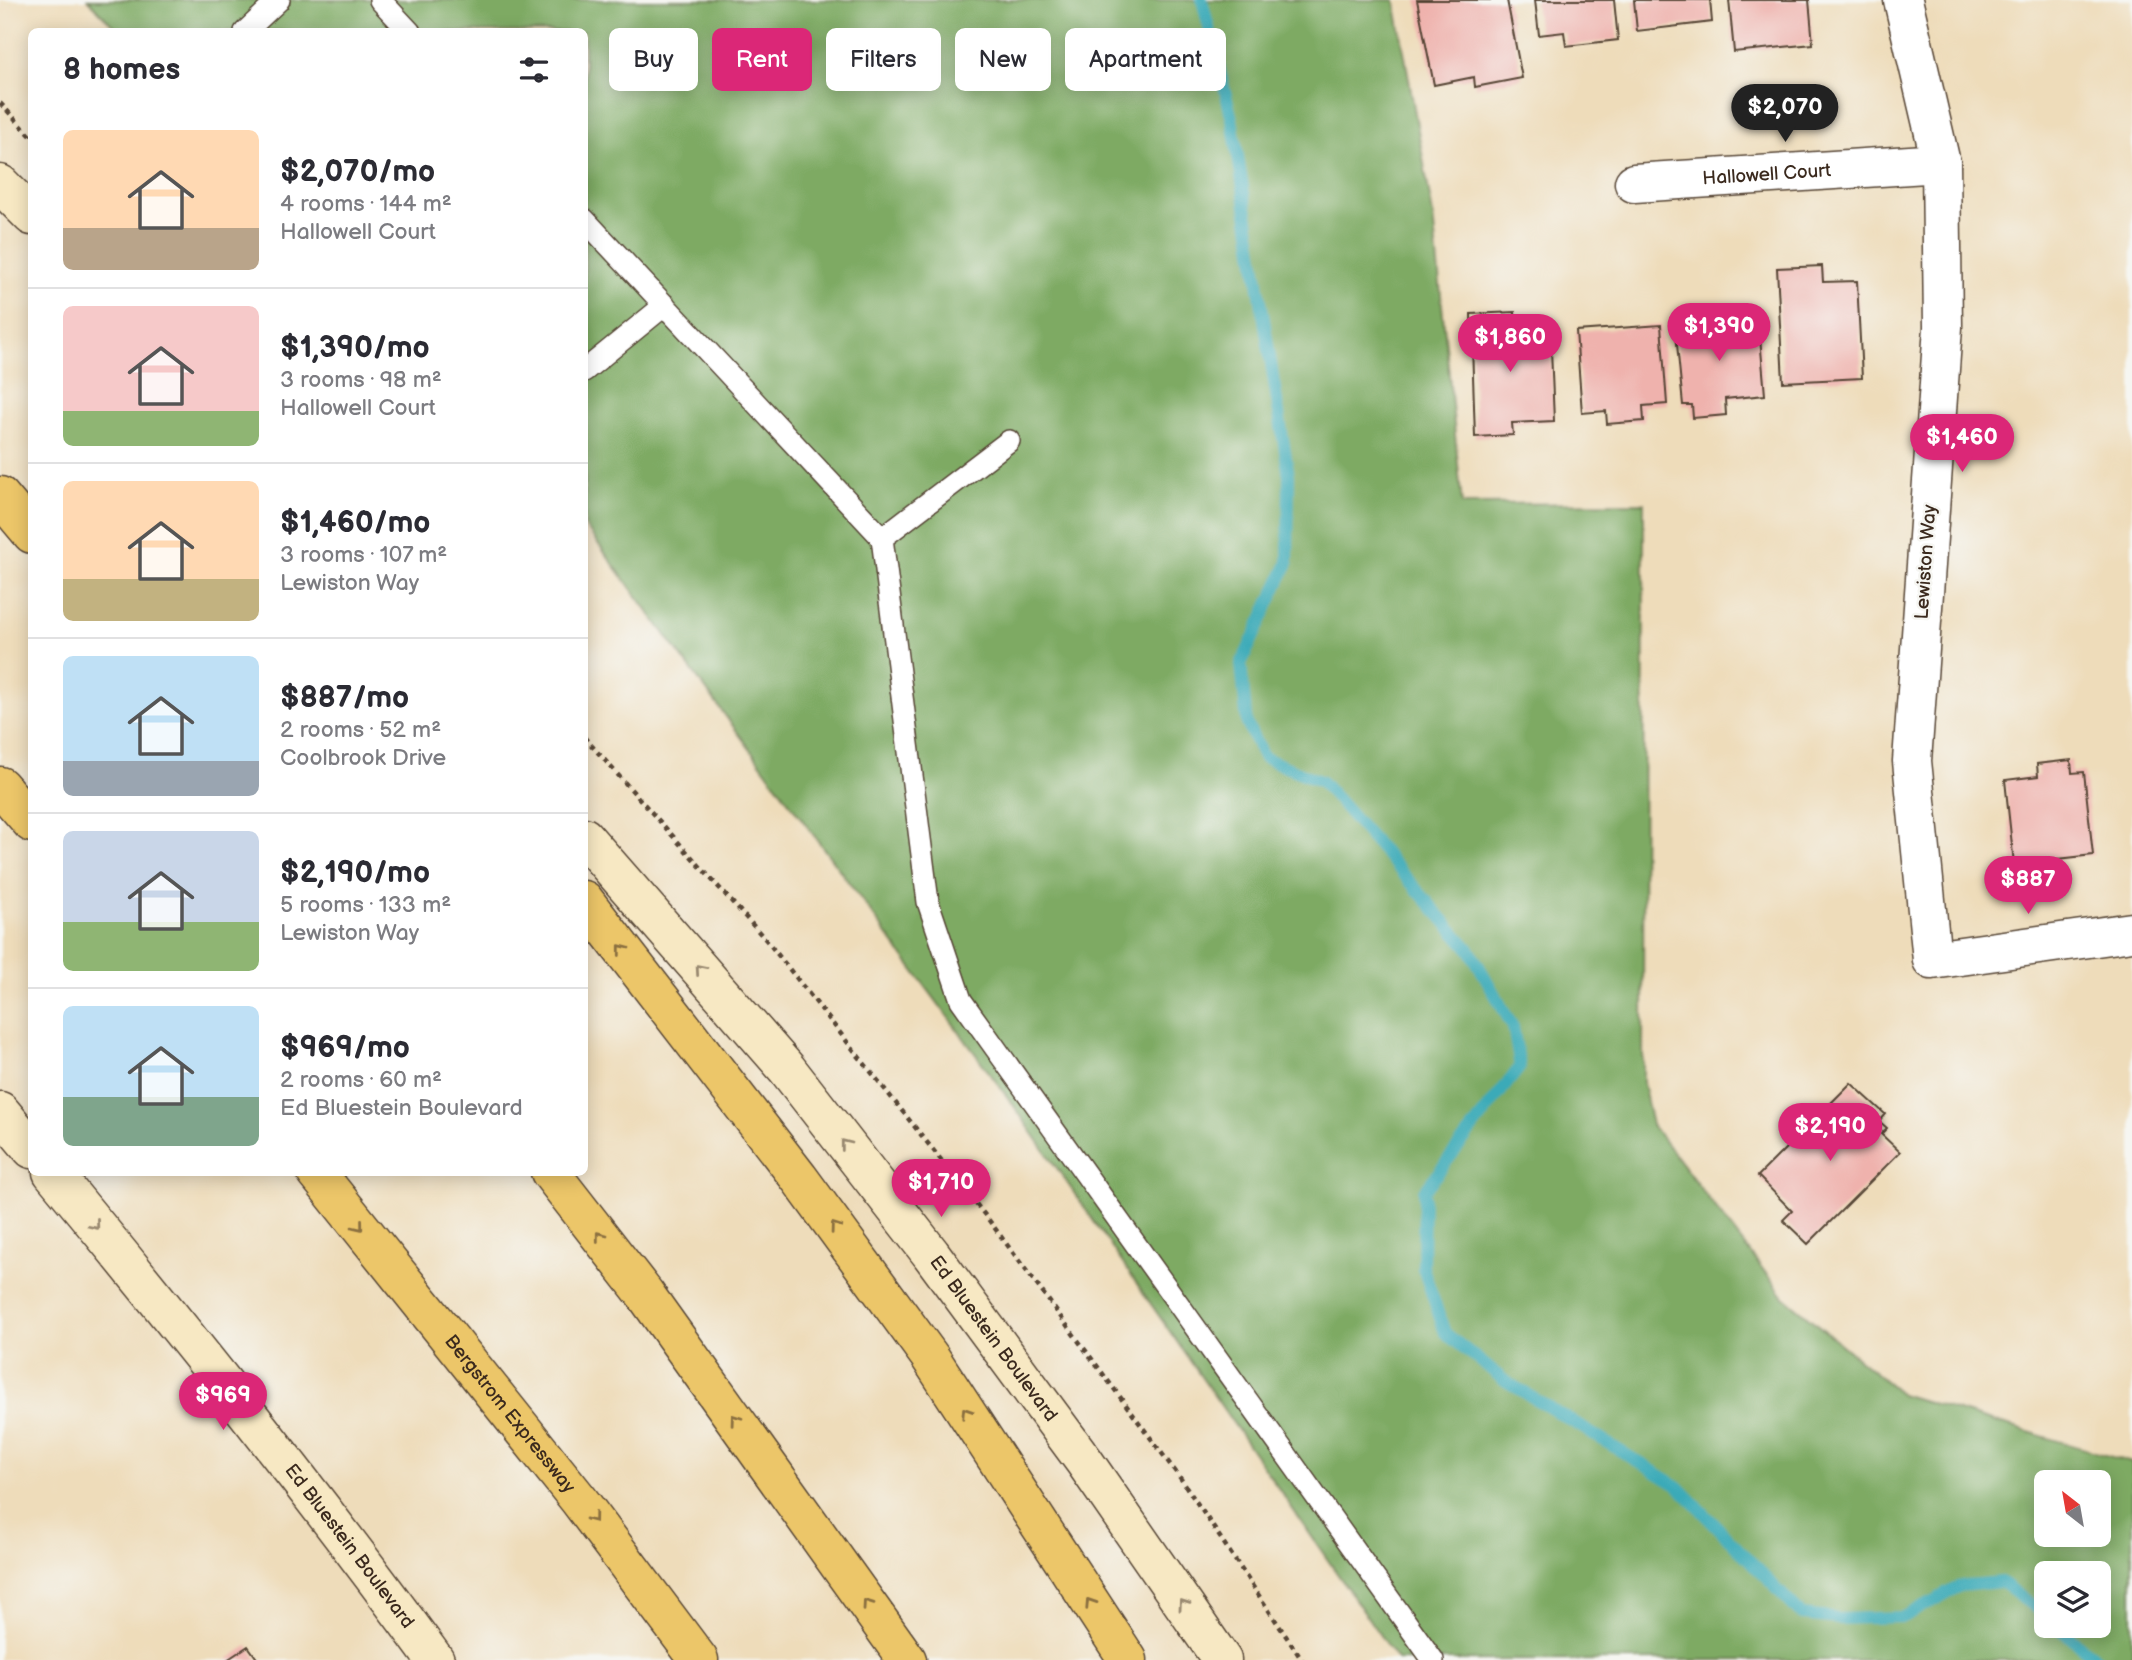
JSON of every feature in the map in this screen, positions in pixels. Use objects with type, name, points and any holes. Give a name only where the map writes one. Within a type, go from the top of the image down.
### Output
[{"type":"highway","points":[[0,496],[28,529]]},
{"type":"highway","points":[[0,786],[28,818]]},
{"type":"highway","points":[[588,905],[799,1178],[930,1357],[1128,1660]]},
{"type":"highway","name":"Bergstrom Expressway","points":[[319,1176],[579,1500],[699,1660]]},
{"type":"highway","points":[[553,1176],[645,1294],[907,1660]]},
{"type":"main road","points":[[0,184],[28,212]]},
{"type":"main road","name":"Ed Bluestein Boulevard","points":[[588,842],[787,1069],[914,1233],[1084,1461],[1222,1660]]},
{"type":"main road","points":[[0,1111],[28,1144]]},
{"type":"main road","name":"Ed Bluestein Boulevard","points":[[54,1176],[350,1544],[435,1660]]},
{"type":"street","name":"Lewiston Way","points":[[1903,0],[1941,163],[1943,327],[1912,761],[1932,960],[2132,932]]},
{"type":"street","name":"Hallowell Court","points":[[1634,183],[1941,163]]},
{"type":"lane","points":[[249,28],[279,0]]},
{"type":"lane","points":[[380,0],[406,28]]},
{"type":"lane","points":[[588,223],[882,538],[928,902],[961,1000],[1433,1660]]},
{"type":"lane","points":[[588,368],[665,305]]},
{"type":"lane","points":[[882,538],[1009,441]]},
{"type":"path","points":[[0,103],[28,133]]},
{"type":"path","points":[[588,741],[767,941],[988,1219],[1181,1479],[1302,1660]]},
{"type":"green space","points":[[88,0],[1395,0],[1433,215],[1462,504],[1644,503],[1643,1083],[1652,1125],[1784,1297],[1901,1394],[2132,1463],[2132,1660],[1397,1660],[1014,1106],[588,530],[588,28],[115,28]]},
{"type":"building","points":[[1417,0],[1507,0],[1522,78],[1475,87],[1474,77],[1434,85]]},
{"type":"building","points":[[1535,0],[1614,0],[1618,40],[1566,46],[1564,32],[1539,35]]},
{"type":"building","points":[[1634,0],[1710,0],[1712,22],[1637,31]]},
{"type":"building","points":[[1729,0],[1809,0],[1813,44],[1734,52]]},
{"type":"building","points":[[1822,266],[1823,282],[1857,281],[1862,378],[1783,382],[1777,268]]},
{"type":"building","points":[[1515,312],[1516,328],[1550,325],[1554,421],[1512,423],[1513,435],[1475,437],[1471,314]]},
{"type":"building","points":[[1758,315],[1765,395],[1725,399],[1726,415],[1693,418],[1692,405],[1683,405],[1675,324]]},
{"type":"building","points":[[1661,325],[1667,404],[1643,406],[1644,421],[1607,424],[1606,411],[1582,413],[1576,331]]},
{"type":"building","points":[[2071,760],[2072,773],[2084,772],[2093,855],[2014,864],[2005,780],[2038,776],[2037,764]]},
{"type":"building","points":[[1851,1083],[1885,1114],[1879,1121],[1887,1128],[1881,1134],[1900,1152],[1808,1244],[1783,1220],[1792,1211],[1758,1176]]},
{"type":"building","points":[[248,1646],[258,1660],[227,1660]]},
{"type":"waterway","points":[[1202,0],[1232,119],[1289,476],[1288,563],[1241,664],[1247,724],[1263,757],[1322,782],[1470,950],[1513,1027],[1520,1067],[1424,1191],[1423,1268],[1445,1333],[1504,1380],[1678,1486],[1802,1615],[1839,1619],[1904,1617],[1960,1586],[2001,1582],[2034,1607]]},
{"type":"waterway","points":[[2071,1638],[2097,1660]]}]
